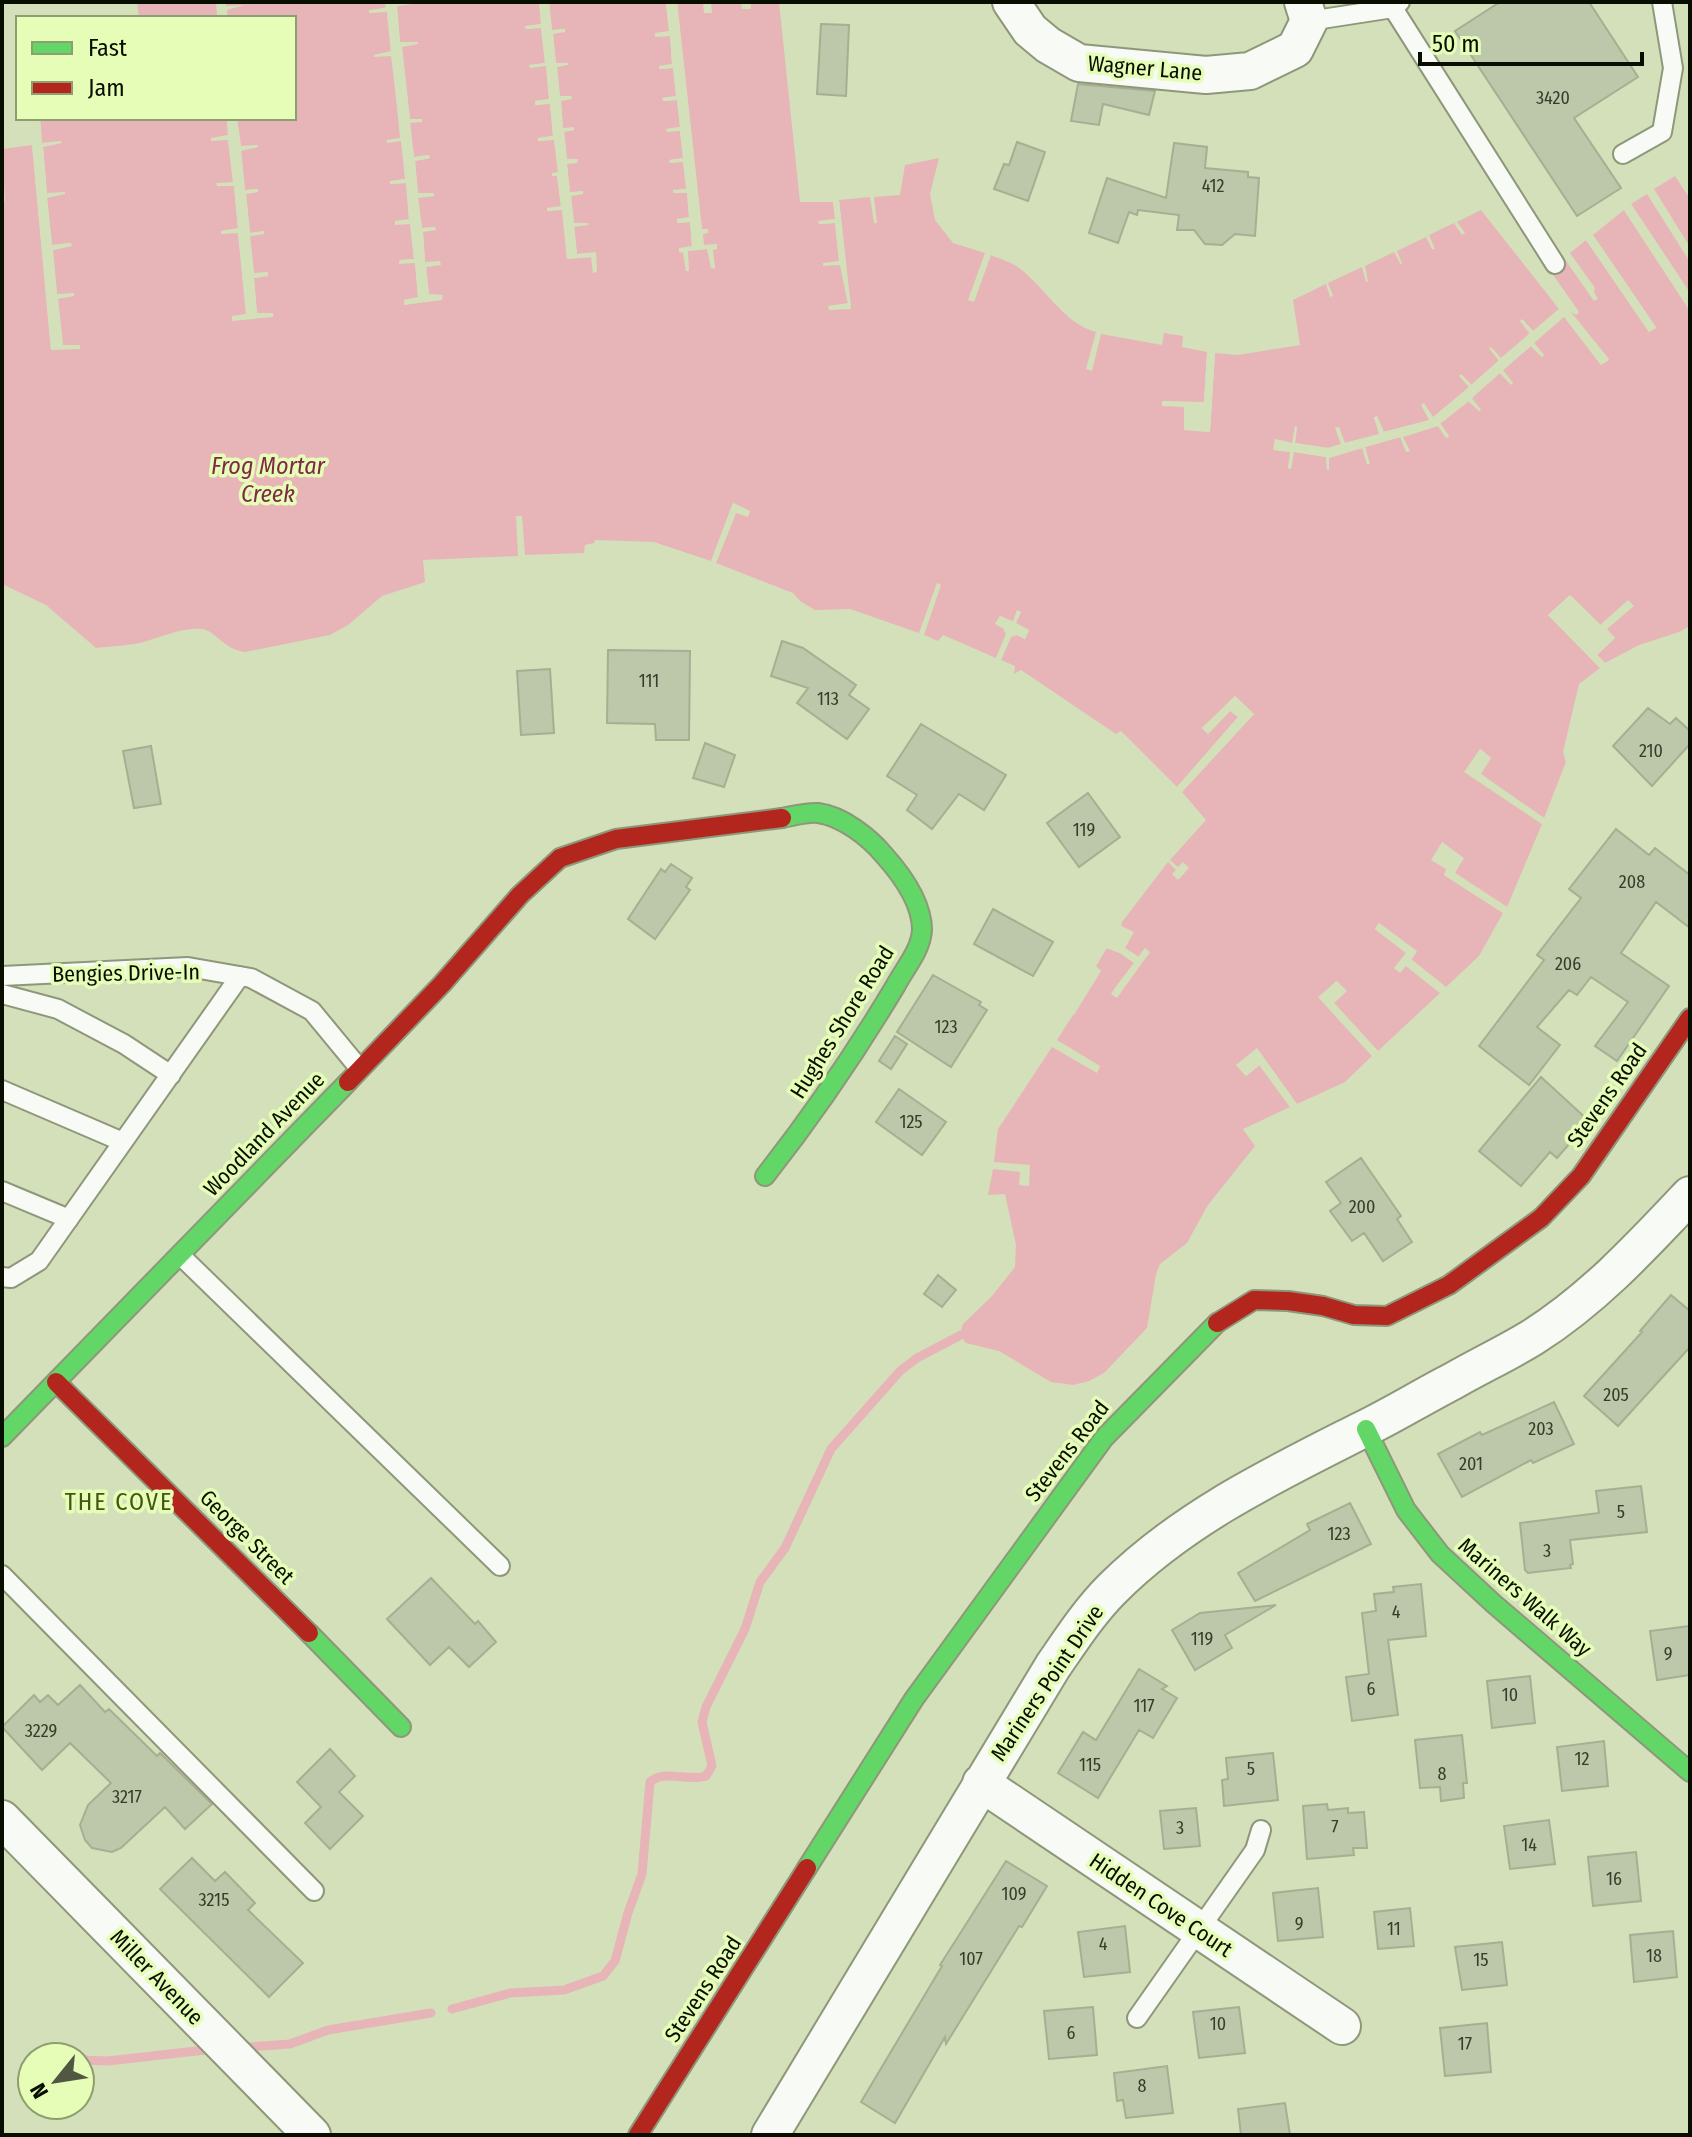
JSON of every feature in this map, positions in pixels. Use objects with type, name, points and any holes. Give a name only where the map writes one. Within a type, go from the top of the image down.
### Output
[{"type":"street","name":"Wagner Lane","points":[[1011,2],[1030,30],[1079,63],[1206,75],[1250,71],[1295,49],[1306,12]]},
{"type":"street","name":"Hughes Shore Road","points":[[556,861],[616,839],[817,813],[835,817],[873,843],[893,867],[918,908],[920,941],[873,1024],[805,1126],[765,1176]]},
{"type":"street","name":"Woodland Avenue","points":[[2,1437],[181,1256],[556,861]]},
{"type":"street","name":"Stevens Road","points":[[638,2135],[914,1699],[1080,1469],[1126,1415],[1221,1318],[1254,1300],[1311,1304],[1354,1315],[1387,1316],[1449,1285],[1541,1218],[1581,1176],[1690,1018]]},
{"type":"street","name":"Mariners Point Drive","points":[[770,2135],[1068,1644],[1112,1589],[1151,1555],[1219,1506],[1270,1475],[1366,1429],[1556,1322],[1628,1261],[1690,1195]]},
{"type":"street","name":"George Street","points":[[56,1382],[401,1727]]},
{"type":"street","name":"Mariners Walk Way","points":[[1366,1429],[1406,1510],[1440,1554],[1690,1772]]},
{"type":"street","name":"Hidden Cove Court","points":[[981,1783],[1342,2026]]},
{"type":"street","name":"Miller Avenue","points":[[2,1819],[312,2135]]},
{"type":"lane","points":[[1623,154],[1662,132],[1673,68],[1662,2]]},
{"type":"lane","points":[[1306,12],[1397,5],[1555,264]]},
{"type":"lane","name":"Bengies Drive-In","points":[[2,976],[188,967],[251,978],[312,1011],[359,1068]]},
{"type":"lane","points":[[2,1277],[11,1278],[39,1261],[240,976]]},
{"type":"lane","points":[[2,994],[58,1009],[124,1044],[171,1075]]},
{"type":"lane","points":[[2,1090],[123,1142]]},
{"type":"lane","points":[[2,1191],[69,1219]]},
{"type":"lane","points":[[181,1256],[500,1566]]},
{"type":"lane","points":[[2,1575],[314,1891]]},
{"type":"lane","points":[[1137,2018],[1255,1850],[1261,1830]]},
{"type":"water","points":[[137,2],[216,2],[217,15],[212,16],[139,16]]},
{"type":"water","name":"Frog Mortar Creek","points":[[226,2],[385,2],[386,7],[369,12],[387,12],[391,52],[374,55],[391,56],[401,138],[387,142],[401,141],[406,179],[391,181],[391,184],[406,183],[409,220],[395,221],[395,224],[410,223],[414,259],[400,260],[399,263],[415,263],[418,298],[404,300],[404,305],[442,295],[429,295],[426,266],[440,265],[440,262],[425,263],[423,231],[435,230],[435,227],[422,228],[418,197],[434,196],[433,193],[418,194],[415,161],[430,158],[429,155],[414,157],[410,123],[422,120],[410,120],[402,47],[417,42],[400,42],[397,6],[413,2],[539,2],[541,24],[525,27],[541,27],[545,63],[530,65],[546,66],[549,99],[535,101],[536,105],[550,103],[553,136],[538,138],[539,141],[554,139],[558,172],[553,176],[557,176],[561,207],[548,208],[548,211],[562,209],[567,259],[592,257],[593,272],[595,253],[577,254],[574,226],[588,225],[574,224],[571,195],[583,194],[583,191],[570,193],[567,164],[577,159],[567,160],[564,131],[573,130],[563,129],[561,100],[572,99],[571,96],[560,97],[557,67],[568,63],[556,64],[553,33],[564,32],[564,29],[552,30],[549,2],[666,3],[669,31],[655,36],[670,35],[672,65],[659,66],[660,69],[673,68],[676,96],[663,98],[663,101],[677,100],[680,127],[666,131],[680,131],[683,158],[670,160],[670,163],[683,161],[687,189],[673,190],[674,193],[687,193],[689,218],[677,219],[677,223],[690,222],[692,247],[679,252],[683,252],[689,270],[687,251],[707,249],[711,268],[715,268],[712,249],[704,245],[703,234],[708,229],[702,230],[677,2],[703,2],[704,13],[712,13],[711,2],[741,2],[742,9],[751,9],[751,2],[779,2],[800,202],[833,202],[836,219],[819,222],[835,223],[839,261],[823,265],[840,264],[848,304],[829,306],[851,308],[839,200],[870,197],[874,223],[877,223],[874,197],[900,195],[905,165],[939,158],[930,194],[935,220],[953,243],[985,253],[968,300],[974,302],[991,255],[1016,266],[1074,321],[1096,332],[1086,369],[1092,371],[1101,334],[1162,345],[1164,333],[1183,336],[1182,347],[1207,352],[1204,403],[1163,401],[1162,406],[1184,406],[1184,430],[1210,432],[1215,353],[1238,355],[1300,345],[1293,300],[1326,284],[1330,297],[1333,296],[1328,283],[1362,267],[1368,282],[1365,266],[1394,252],[1401,265],[1397,251],[1426,237],[1435,249],[1429,235],[1454,223],[1462,235],[1465,233],[1457,222],[1481,210],[1559,309],[1533,331],[1523,320],[1520,321],[1530,333],[1501,358],[1489,348],[1499,360],[1471,385],[1461,374],[1469,387],[1433,418],[1422,405],[1430,420],[1383,432],[1377,417],[1374,418],[1380,434],[1344,443],[1339,427],[1336,428],[1341,444],[1328,448],[1295,443],[1297,427],[1292,443],[1275,439],[1274,450],[1291,452],[1290,469],[1294,452],[1326,457],[1329,470],[1329,458],[1363,448],[1369,464],[1365,447],[1401,437],[1407,452],[1402,437],[1438,426],[1446,438],[1449,436],[1440,424],[1469,401],[1481,410],[1471,398],[1500,373],[1510,384],[1513,383],[1502,371],[1531,346],[1542,357],[1544,355],[1534,343],[1564,316],[1601,365],[1609,359],[1570,311],[1576,315],[1549,269],[1564,258],[1594,301],[1598,299],[1595,288],[1570,253],[1586,240],[1649,332],[1656,328],[1593,235],[1624,210],[1690,307],[1690,626],[1639,645],[1605,663],[1597,655],[1615,638],[1606,629],[1633,606],[1629,601],[1601,625],[1570,595],[1548,615],[1600,668],[1579,684],[1563,752],[1566,762],[1544,818],[1480,774],[1491,758],[1481,749],[1465,772],[1542,824],[1507,907],[1455,873],[1463,858],[1443,843],[1432,860],[1447,869],[1444,875],[1503,913],[1479,956],[1446,987],[1411,959],[1417,952],[1379,923],[1375,929],[1406,953],[1394,969],[1406,966],[1440,993],[1378,1051],[1334,1003],[1346,991],[1336,981],[1319,998],[1372,1056],[1345,1082],[1297,1104],[1257,1049],[1236,1065],[1246,1076],[1259,1065],[1290,1107],[1243,1129],[1255,1146],[1208,1205],[1187,1243],[1160,1264],[1147,1328],[1104,1373],[1073,1385],[1051,1382],[999,1351],[966,1343],[963,1338],[963,1324],[992,1296],[1015,1267],[1016,1245],[1005,1194],[988,1195],[993,1169],[1020,1172],[1019,1185],[1029,1186],[1030,1165],[994,1162],[998,1129],[1052,1047],[1097,1073],[1100,1066],[1057,1040],[1101,971],[1096,966],[1107,948],[1134,963],[1111,993],[1150,953],[1145,948],[1139,957],[1125,948],[1133,932],[1121,926],[1122,922],[1168,862],[1176,870],[1172,874],[1178,880],[1189,868],[1183,862],[1178,867],[1170,860],[1206,820],[1182,792],[1254,714],[1235,696],[1202,728],[1208,734],[1230,711],[1238,717],[1177,787],[1121,731],[1116,734],[1021,670],[1014,674],[1015,666],[1001,660],[1011,637],[1017,635],[1025,639],[1029,630],[1016,623],[1021,612],[1013,622],[1000,616],[995,624],[1003,628],[1006,635],[996,658],[943,635],[938,641],[924,635],[941,585],[937,583],[919,633],[850,609],[815,610],[793,593],[716,563],[736,513],[750,511],[733,503],[711,561],[654,542],[595,540],[585,545],[584,553],[525,555],[522,516],[516,516],[518,556],[423,560],[425,582],[382,596],[348,625],[330,635],[245,652],[202,629],[179,631],[136,644],[96,648],[46,605],[2,584],[2,202],[5,201],[2,149],[32,144],[51,350],[79,345],[63,346],[58,299],[74,294],[57,295],[53,250],[71,246],[71,243],[52,245],[47,197],[65,193],[47,194],[43,146],[61,141],[42,143],[40,120],[227,120],[228,135],[211,138],[212,141],[228,139],[233,183],[217,183],[217,186],[234,186],[238,229],[221,231],[221,234],[238,232],[246,314],[232,320],[272,317],[272,313],[257,314],[254,278],[268,276],[268,272],[254,274],[250,236],[263,234],[263,231],[250,233],[246,194],[257,192],[257,189],[245,190],[241,150],[257,145],[241,147],[237,120],[296,120],[296,16],[228,16],[227,10],[244,5],[226,6]]},
{"type":"water","points":[[1675,176],[1690,199],[1690,247],[1654,189]]},
{"type":"water","points":[[1647,194],[1690,262],[1690,293],[1631,204]]},
{"type":"pier","points":[[385,2],[389,2],[422,299],[427,298],[393,6],[395,2],[413,4],[397,6],[400,42],[418,42],[402,47],[410,119],[422,119],[422,122],[410,123],[414,157],[429,155],[430,158],[415,161],[418,193],[434,193],[434,196],[418,198],[422,228],[435,227],[436,230],[423,232],[425,262],[440,261],[441,265],[426,267],[429,294],[443,295],[442,300],[404,305],[404,300],[418,297],[415,263],[399,264],[400,260],[414,259],[410,224],[395,225],[395,221],[409,219],[406,183],[390,184],[390,181],[405,179],[401,141],[387,143],[387,140],[400,138],[392,56],[374,57],[391,51],[387,12],[369,13],[369,10],[386,8]]},
{"type":"pier","points":[[539,2],[543,2],[570,255],[573,254],[545,2],[549,2],[552,30],[565,29],[565,32],[553,34],[556,63],[568,63],[557,67],[560,96],[571,96],[572,99],[561,101],[563,128],[574,127],[574,130],[564,132],[567,159],[578,159],[577,163],[567,164],[570,192],[583,191],[583,194],[571,196],[574,223],[588,223],[574,227],[577,254],[596,252],[597,272],[593,273],[591,257],[567,259],[562,210],[547,211],[547,208],[561,206],[557,176],[552,176],[552,173],[558,172],[554,140],[538,141],[538,138],[553,136],[550,104],[535,105],[535,101],[549,99],[546,66],[530,68],[529,65],[545,63],[541,28],[526,29],[525,26],[541,24]]},
{"type":"pier","points":[[652,2],[670,2],[696,246],[700,246],[673,2],[677,2],[702,229],[708,229],[708,233],[703,234],[703,245],[717,244],[717,249],[713,250],[715,269],[712,268],[707,249],[688,251],[689,271],[686,271],[683,253],[679,252],[679,248],[692,246],[690,222],[677,223],[677,219],[689,217],[687,193],[673,193],[673,190],[686,189],[683,162],[670,163],[669,160],[683,158],[680,131],[667,132],[666,129],[680,127],[677,100],[663,101],[662,98],[676,96],[673,68],[659,69],[659,66],[672,64],[670,36],[655,37],[655,33],[669,31],[666,3]]},
{"type":"pier","points":[[780,2],[783,2],[804,198],[897,191],[900,183],[899,194],[839,200],[851,309],[829,310],[828,306],[848,303],[840,265],[823,266],[823,263],[839,261],[835,223],[819,224],[818,221],[835,219],[833,202],[829,199],[801,201]]},
{"type":"pier","points":[[36,120],[40,120],[42,143],[62,143],[43,147],[47,193],[65,192],[47,198],[52,245],[71,243],[72,246],[53,250],[57,294],[74,293],[74,296],[58,299],[63,345],[80,345],[80,349],[51,350],[32,145],[2,149],[2,144],[32,140],[36,143],[54,346],[59,345]]},
{"type":"pier","points":[[227,120],[231,120],[250,315],[253,315],[250,276],[233,120],[237,120],[241,146],[258,145],[241,151],[245,190],[258,189],[258,192],[246,194],[250,233],[264,231],[264,234],[250,236],[254,273],[268,272],[268,276],[254,278],[257,313],[273,313],[273,317],[232,321],[232,316],[246,314],[238,233],[221,234],[221,231],[238,228],[234,186],[217,186],[216,183],[233,182],[228,140],[211,141],[228,135]]},
{"type":"pier","points":[[1631,204],[1690,293],[1690,297],[1628,207]]},
{"type":"pier","points":[[1627,208],[1690,303],[1688,308],[1624,210]]},
{"type":"pier","points":[[1593,235],[1656,327],[1649,332],[1586,240],[1589,238],[1651,326],[1590,237]]},
{"type":"pier","points":[[1549,269],[1579,312],[1576,315],[1570,311],[1609,360],[1601,365],[1564,317],[1534,343],[1544,355],[1542,357],[1531,346],[1503,370],[1513,383],[1511,385],[1500,373],[1472,398],[1481,410],[1468,401],[1440,423],[1449,436],[1447,438],[1438,426],[1403,437],[1410,451],[1406,452],[1400,437],[1365,447],[1370,464],[1367,464],[1362,448],[1329,457],[1329,470],[1326,457],[1294,452],[1291,469],[1288,468],[1290,452],[1273,450],[1275,439],[1292,443],[1295,426],[1295,443],[1328,448],[1341,444],[1335,428],[1339,427],[1345,443],[1379,434],[1374,417],[1377,416],[1384,432],[1429,420],[1421,405],[1424,403],[1433,417],[1469,387],[1459,376],[1461,374],[1472,385],[1499,361],[1489,348],[1501,358],[1530,334],[1520,321],[1522,319],[1533,331],[1559,309],[1537,278],[1540,276],[1563,307],[1562,311],[1435,421],[1328,452],[1278,446],[1328,454],[1436,423],[1563,313],[1567,314],[1570,306],[1545,272]]},
{"type":"pier","points":[[1207,352],[1215,353],[1210,432],[1184,430],[1184,407],[1162,406],[1162,401],[1204,402]],"holes":[[[1208,404],[1206,428],[1188,427],[1188,406],[1205,407]]]},
{"type":"pier","points":[[733,503],[750,511],[748,517],[736,513],[716,563],[711,561]]},
{"type":"pier","points":[[1570,595],[1600,625],[1628,600],[1634,606],[1607,629],[1615,638],[1597,655],[1605,663],[1600,668],[1548,615]],"holes":[[[1570,600],[1609,638],[1593,655],[1554,615]]]},
{"type":"pier","points":[[1017,610],[1021,612],[1016,623],[1029,630],[1025,639],[1017,635],[1011,637],[1001,660],[996,658],[1006,634],[1003,628],[995,624],[1000,616],[1013,621]]},
{"type":"pier","points":[[1235,696],[1254,714],[1182,792],[1177,787],[1238,717],[1230,711],[1208,734],[1202,728]]},
{"type":"pier","points":[[1480,749],[1491,758],[1481,774],[1544,818],[1542,824],[1464,772]]},
{"type":"pier","points":[[1442,842],[1464,858],[1455,873],[1507,907],[1503,913],[1444,875],[1446,869],[1431,860]]},
{"type":"pier","points":[[1120,917],[1121,926],[1134,932],[1125,948],[1138,957],[1145,948],[1150,952],[1117,998],[1111,994],[1134,963],[1106,948],[1095,966],[1101,971],[1074,1015],[1070,1012],[1096,972],[1092,965],[1103,946],[1107,944],[1121,949],[1128,934],[1118,928]]},
{"type":"pier","points":[[1379,923],[1417,951],[1411,960],[1446,987],[1440,993],[1406,966],[1400,973],[1394,968],[1406,953],[1375,929]]},
{"type":"pier","points":[[1337,981],[1347,991],[1334,1003],[1378,1051],[1372,1056],[1318,997]]},
{"type":"pier","points":[[1257,1048],[1297,1104],[1290,1107],[1260,1065],[1246,1076],[1236,1065]]},
{"type":"building","points":[[1500,2],[1589,2],[1638,77],[1574,118],[1621,188],[1577,216],[1455,31]]},
{"type":"building","points":[[821,24],[849,25],[846,96],[817,94]]},
{"type":"building","points":[[1078,84],[1155,91],[1149,115],[1103,104],[1099,125],[1071,121]]},
{"type":"building","points":[[1017,142],[1045,152],[1028,201],[994,189],[1004,164],[1009,165]]},
{"type":"building","points":[[1174,143],[1207,147],[1205,168],[1248,172],[1248,177],[1259,178],[1255,236],[1235,234],[1222,245],[1205,244],[1194,230],[1177,230],[1179,215],[1138,210],[1137,215],[1129,212],[1118,243],[1089,233],[1107,178],[1166,198]]},
{"type":"building","points":[[782,641],[803,648],[856,685],[849,695],[869,709],[847,739],[797,703],[808,688],[771,676]]},
{"type":"building","points":[[608,650],[690,651],[689,740],[656,740],[655,724],[607,723]]},
{"type":"building","points":[[550,669],[554,733],[521,735],[517,671]]},
{"type":"building","points":[[1648,708],[1670,724],[1676,718],[1690,731],[1690,744],[1652,786],[1613,746]]},
{"type":"building","points":[[921,724],[1006,775],[984,810],[959,794],[932,829],[907,810],[917,795],[887,776]]},
{"type":"building","points":[[705,743],[735,755],[724,787],[693,778]]},
{"type":"building","points":[[151,746],[161,804],[134,808],[123,751]]},
{"type":"building","points":[[1088,793],[1120,837],[1079,867],[1047,823]]},
{"type":"building","points":[[1616,829],[1649,855],[1655,848],[1690,875],[1690,928],[1656,902],[1621,953],[1669,986],[1617,1061],[1595,1046],[1628,1002],[1591,977],[1577,995],[1569,990],[1537,1027],[1560,1045],[1529,1085],[1479,1046],[1544,960],[1537,955],[1581,898],[1569,889]]},
{"type":"building","points":[[671,864],[692,878],[686,887],[690,890],[655,939],[628,919],[661,869],[665,872]]},
{"type":"building","points":[[993,909],[1053,942],[1033,976],[974,944]]},
{"type":"building","points":[[933,975],[981,1002],[979,1005],[987,1010],[951,1067],[897,1032]]},
{"type":"building","points":[[895,1036],[907,1044],[891,1069],[879,1061]]},
{"type":"building","points":[[1541,1077],[1589,1121],[1557,1158],[1550,1152],[1521,1186],[1479,1151]]},
{"type":"building","points":[[899,1089],[946,1122],[922,1155],[876,1122]]},
{"type":"building","points":[[1361,1158],[1401,1216],[1397,1219],[1412,1242],[1383,1261],[1364,1233],[1352,1241],[1330,1211],[1341,1203],[1326,1182]]},
{"type":"building","points":[[938,1275],[956,1290],[942,1307],[924,1294]]},
{"type":"building","points":[[1671,1295],[1690,1311],[1690,1347],[1618,1426],[1584,1396]]},
{"type":"building","points":[[1554,1402],[1574,1444],[1533,1463],[1531,1460],[1462,1497],[1438,1454],[1480,1432],[1482,1435]]},
{"type":"building","points":[[1641,1486],[1647,1532],[1570,1540],[1571,1568],[1528,1573],[1525,1570],[1520,1523],[1599,1513],[1596,1491]]},
{"type":"building","points":[[1350,1503],[1371,1544],[1255,1601],[1238,1573],[1310,1530],[1307,1524]]},
{"type":"building","points":[[431,1578],[496,1642],[469,1667],[449,1647],[430,1665],[387,1619]]},
{"type":"building","points":[[1421,1584],[1426,1636],[1388,1640],[1398,1715],[1352,1721],[1346,1677],[1369,1674],[1362,1613],[1376,1611],[1374,1594],[1394,1592],[1393,1587]]},
{"type":"building","points":[[1276,1605],[1225,1635],[1232,1648],[1195,1670],[1172,1630],[1200,1613]]},
{"type":"building","points":[[1690,1626],[1690,1675],[1657,1680],[1650,1631]]},
{"type":"building","points":[[1139,1669],[1167,1686],[1162,1689],[1177,1698],[1153,1738],[1139,1730],[1098,1798],[1058,1773],[1083,1732],[1096,1740]]},
{"type":"building","points":[[1530,1676],[1535,1723],[1492,1728],[1487,1681]]},
{"type":"building","points":[[80,1685],[105,1712],[109,1709],[212,1804],[185,1829],[165,1807],[121,1848],[112,1852],[92,1848],[85,1840],[80,1825],[88,1805],[111,1783],[70,1743],[42,1770],[2,1727],[34,1695],[40,1702],[48,1695],[58,1705]]},
{"type":"building","points":[[1462,1735],[1467,1783],[1463,1783],[1464,1798],[1441,1801],[1440,1787],[1420,1788],[1415,1740]]},
{"type":"building","points":[[1604,1741],[1608,1786],[1562,1791],[1557,1747]]},
{"type":"building","points":[[330,1749],[355,1776],[339,1792],[363,1816],[330,1849],[305,1823],[321,1807],[297,1782]]},
{"type":"building","points":[[1273,1753],[1278,1800],[1224,1806],[1222,1780],[1228,1779],[1226,1758]]},
{"type":"building","points":[[1327,1804],[1328,1810],[1348,1808],[1348,1813],[1364,1812],[1367,1848],[1353,1848],[1354,1855],[1307,1859],[1303,1806]]},
{"type":"building","points":[[1196,1808],[1200,1846],[1164,1849],[1160,1811]]},
{"type":"building","points":[[1549,1820],[1555,1864],[1510,1869],[1504,1826]]},
{"type":"building","points":[[1636,1852],[1641,1901],[1593,1906],[1588,1857]]},
{"type":"building","points":[[192,1858],[215,1881],[225,1872],[255,1903],[248,1910],[303,1963],[269,1997],[160,1889]]},
{"type":"building","points":[[1006,1861],[1047,1886],[946,2044],[945,2037],[895,2123],[861,2102],[940,1965]]},
{"type":"building","points":[[1318,1888],[1323,1937],[1278,1941],[1273,1893]]},
{"type":"building","points":[[1410,1908],[1414,1946],[1378,1949],[1374,1912]]},
{"type":"building","points":[[1125,1926],[1130,1972],[1084,1977],[1078,1932]]},
{"type":"building","points":[[1673,1931],[1677,1977],[1634,1982],[1630,1935]]},
{"type":"building","points":[[1502,1942],[1507,1985],[1462,1990],[1455,1947]]},
{"type":"building","points":[[1093,2007],[1097,2055],[1049,2059],[1044,2011]]},
{"type":"building","points":[[1239,2007],[1245,2053],[1199,2058],[1193,2012]]},
{"type":"building","points":[[1487,2023],[1491,2072],[1445,2076],[1440,2028]]},
{"type":"building","points":[[1167,2066],[1173,2113],[1126,2118],[1123,2100],[1117,2101],[1114,2073]]},
{"type":"building","points":[[1285,2103],[1290,2135],[1241,2135],[1238,2109]]},
{"type":"waterway","points":[[452,2009],[510,1993],[564,1990],[603,1976],[615,1961],[642,1874],[650,1782],[662,1776],[706,1776],[712,1766],[702,1722],[706,1707],[745,1629],[760,1582],[785,1548],[831,1449],[900,1371],[917,1358],[961,1335]]},
{"type":"waterway","points":[[248,2047],[290,2044],[328,2030],[431,2013]]},
{"type":"waterway","points":[[96,2061],[205,2050]]},
{"type":"traffic: fast","points":[[765,1176],[865,1035],[912,959],[922,930],[914,899],[903,880],[871,841],[827,815],[818,813],[782,818]]},
{"type":"traffic: fast","points":[[2,1437],[348,1082]]},
{"type":"traffic: fast","points":[[807,1868],[914,1699],[1104,1438],[1217,1323]]},
{"type":"traffic: fast","points":[[1366,1429],[1406,1510],[1440,1554],[1690,1772]]},
{"type":"traffic: fast","points":[[309,1633],[401,1727]]},
{"type":"traffic: jam","points":[[348,1082],[442,984],[520,895],[560,858],[616,839],[782,818]]},
{"type":"traffic: jam","points":[[1217,1323],[1254,1300],[1288,1301],[1354,1315],[1387,1316],[1449,1285],[1541,1218],[1581,1176],[1690,1018]]},
{"type":"traffic: jam","points":[[56,1382],[309,1633]]},
{"type":"traffic: jam","points":[[638,2135],[807,1868]]},
{"type":"district","name":"THE COVE","points":[[119,1502]]}]
